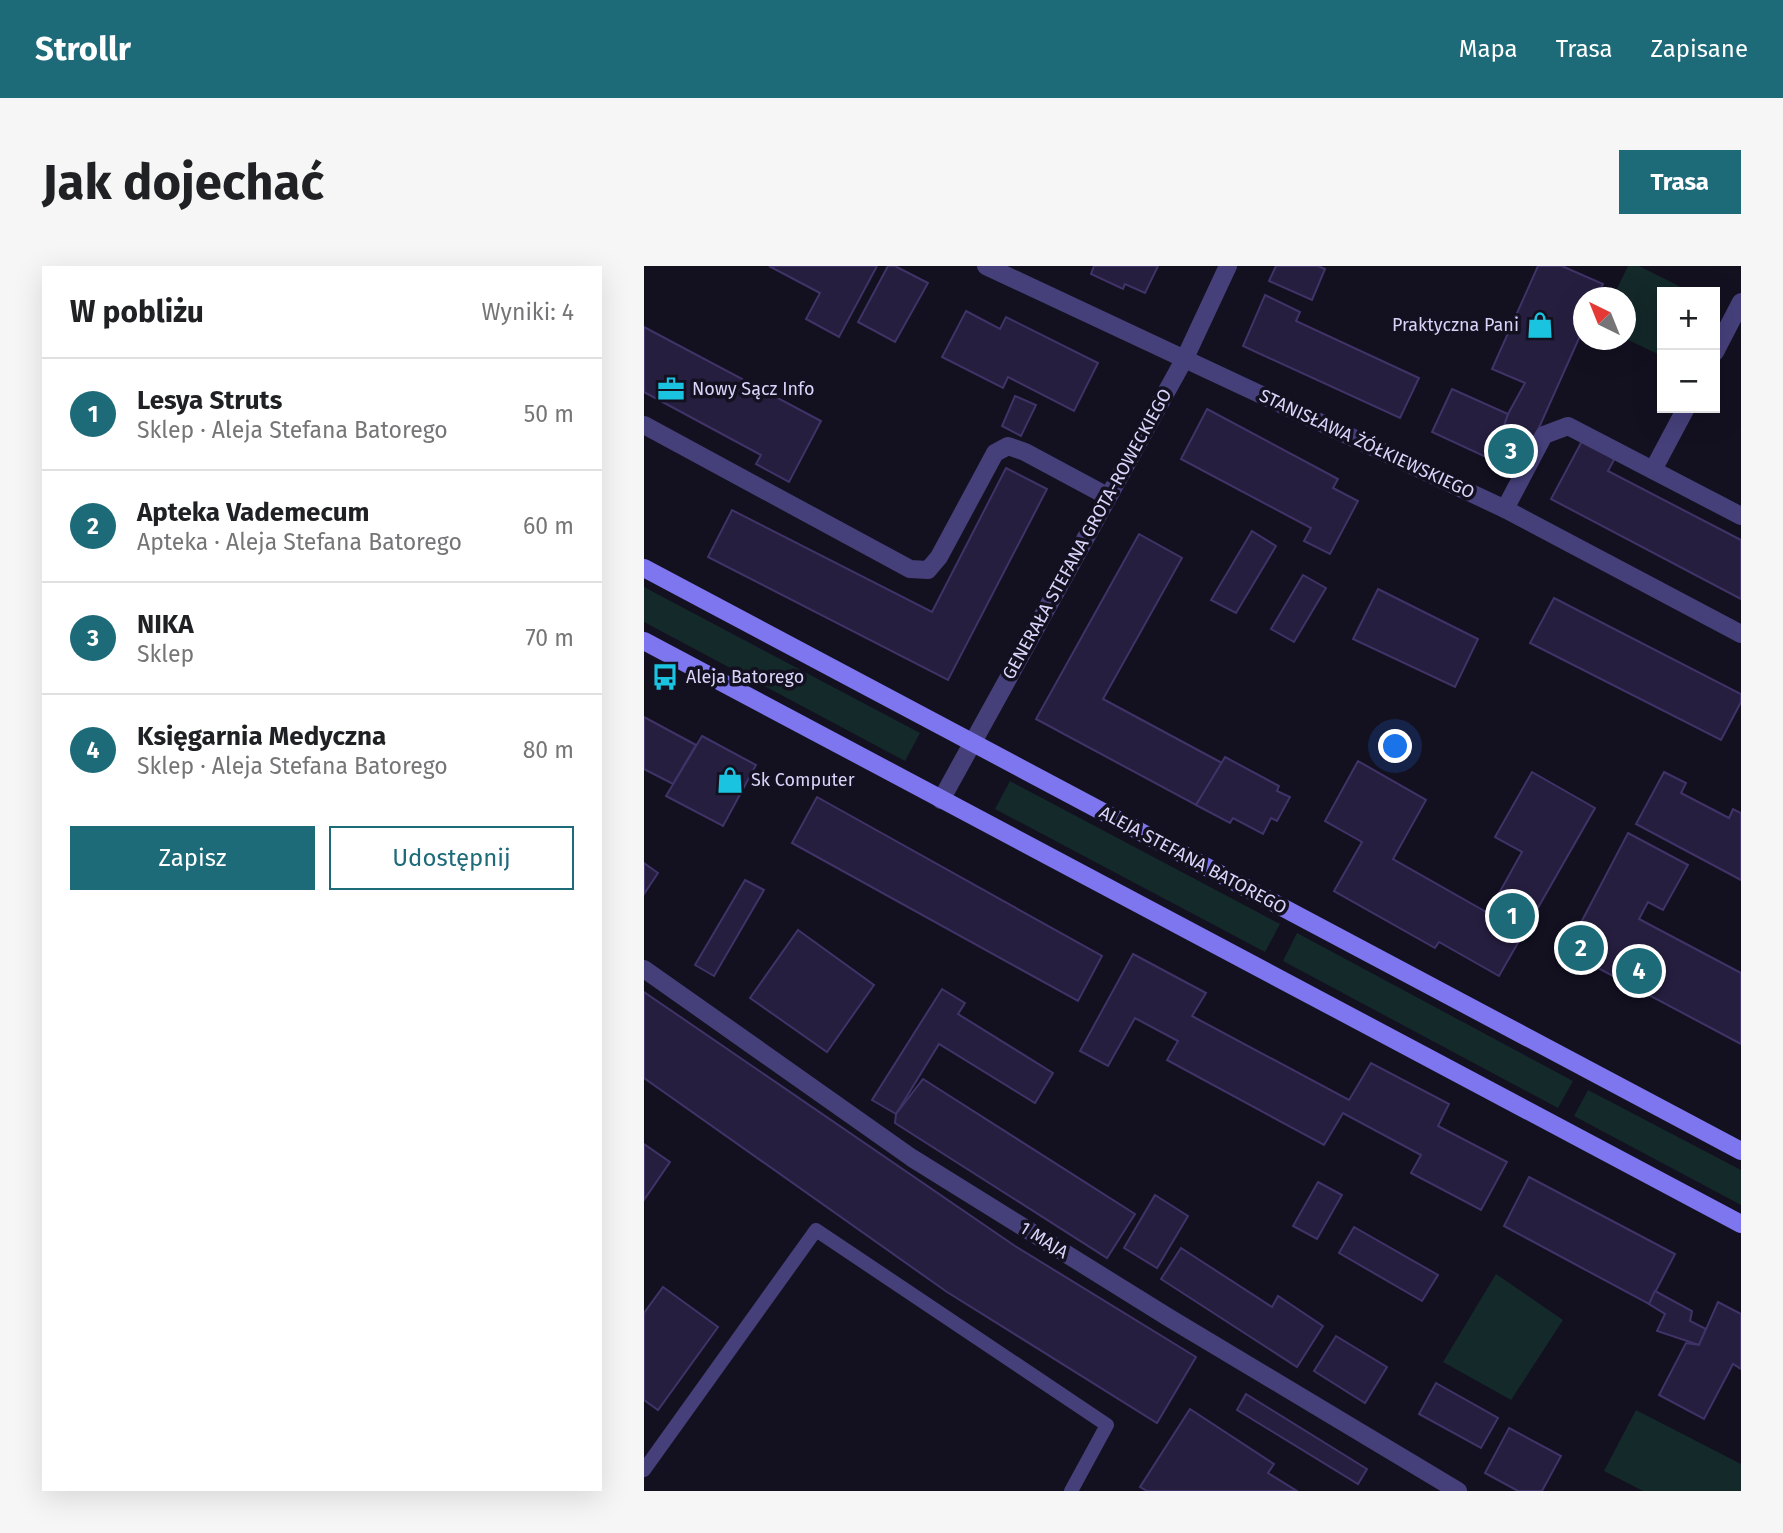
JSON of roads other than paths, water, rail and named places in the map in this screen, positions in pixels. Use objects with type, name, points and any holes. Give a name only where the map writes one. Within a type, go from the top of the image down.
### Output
[{"type":"street","name":"STANISŁAWA ŻÓŁKIEWSKIEGO","points":[[986,266],[1506,509],[1741,634]]},
{"type":"street","name":"GENERAŁA STEFANA GROTA-ROWECKIEGO","points":[[941,800],[1185,358],[1228,266]]},
{"type":"street","points":[[1716,350],[1741,302]]},
{"type":"street","points":[[1653,470],[1683,413]]},
{"type":"street","points":[[644,425],[910,569],[928,570],[939,557],[995,453],[1009,446],[1107,496]]},
{"type":"street","points":[[1506,509],[1544,435],[1568,426],[1741,516]]},
{"type":"street","name":"ALEJA STEFANA BATOREGO","points":[[644,568],[1741,1152]]},
{"type":"street","points":[[644,641],[1741,1223]]},
{"type":"street","name":"1 MAJA","points":[[644,969],[912,1158],[1171,1319],[1458,1491]]},
{"type":"lane","points":[[644,1470],[816,1230],[1107,1425],[1071,1491]]},
{"type":"place","name":"Praktyczna Pani","points":[[1540,325]]},
{"type":"place","name":"Nowy Sącz Info","points":[[671,389]]},
{"type":"place","name":"NIKA","points":[[1511,451]]},
{"type":"place","name":"Aleja Batorego","points":[[665,677]]},
{"type":"place","name":"Sk Computer","points":[[730,780]]},
{"type":"place","name":"Lesya Struts","points":[[1512,916]]},
{"type":"place","name":"Apteka Vademecum","points":[[1581,948]]},
{"type":"place","name":"Księgarnia Medyczna","points":[[1639,971]]}]
